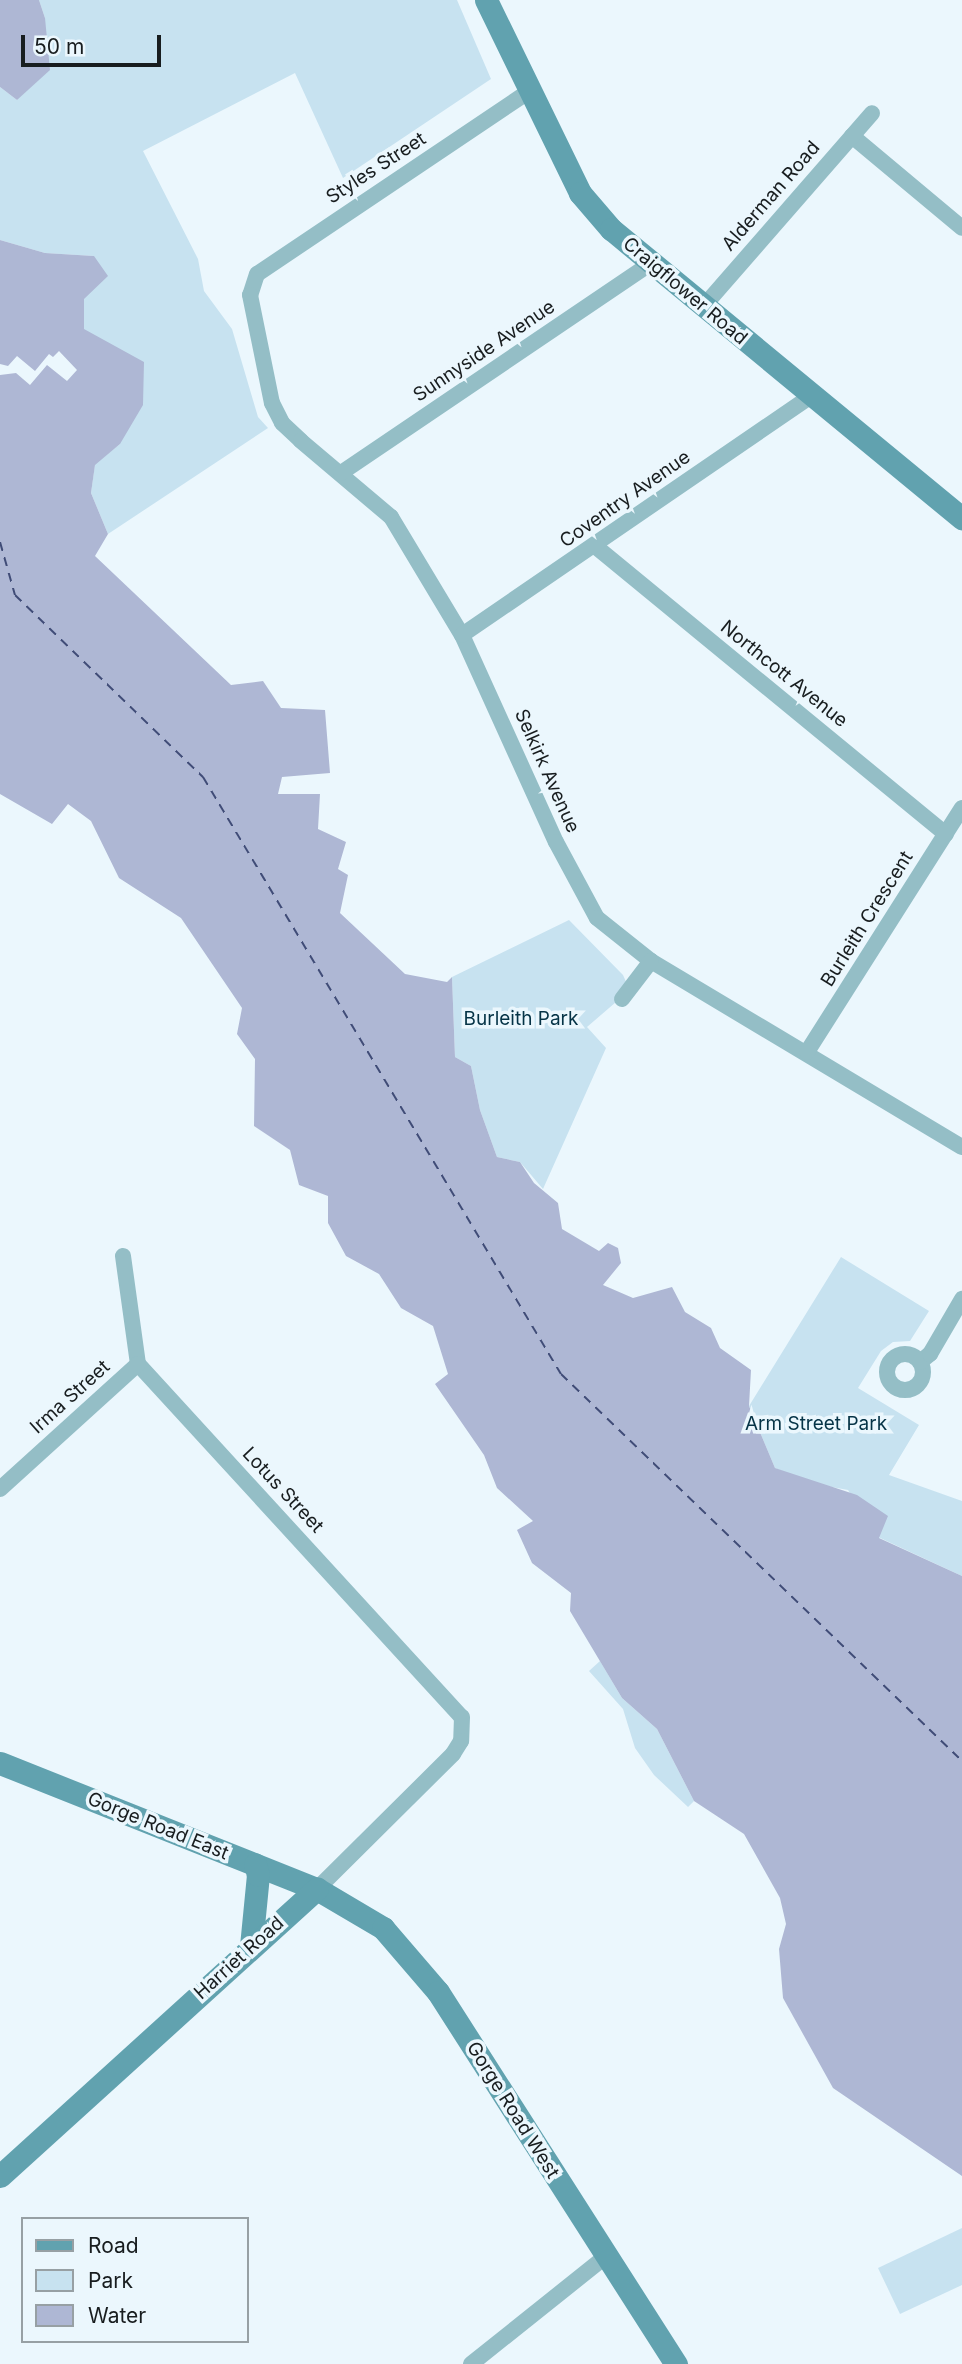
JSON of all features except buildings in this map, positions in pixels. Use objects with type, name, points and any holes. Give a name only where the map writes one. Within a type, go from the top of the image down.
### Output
[{"type":"main road","name":"Craigflower Road","points":[[486,0],[528,92],[580,193],[651,263],[810,397],[962,518]]},
{"type":"main road","name":"Gorge Road East","points":[[0,1763],[317,1889]]},
{"type":"main road","points":[[251,1946],[258,1875],[255,1864]]},
{"type":"main road","name":"Harriet Road","points":[[0,2176],[317,1889]]},
{"type":"main road","name":"Gorge Road West","points":[[317,1889],[383,1928],[409,1953],[439,1992],[605,2257],[676,2364]]},
{"type":"street","name":"Styles Street","points":[[252,282],[266,266],[528,92]]},
{"type":"street","name":"Alderman Road","points":[[703,307],[872,113]]},
{"type":"street","points":[[852,136],[962,228]]},
{"type":"street","name":"Sunnyside Avenue","points":[[341,473],[651,263]]},
{"type":"street","name":"Selkirk Avenue","points":[[252,282],[252,310],[272,403],[282,423],[391,517],[463,635],[556,842],[597,918],[651,961],[962,1147]]},
{"type":"street","name":"Coventry Avenue","points":[[463,635],[810,397]]},
{"type":"street","name":"Northcott Avenue","points":[[595,546],[946,834]]},
{"type":"street","name":"Burleith Crescent","points":[[807,1052],[962,808]]},
{"type":"street","points":[[622,999],[651,961]]},
{"type":"street","points":[[123,1256],[138,1364]]},
{"type":"street","points":[[920,1362],[930,1354],[962,1299]]},
{"type":"street","name":"Irma Street","points":[[0,1489],[138,1364]]},
{"type":"street","name":"Lotus Street","points":[[138,1364],[455,1707],[463,1729]]},
{"type":"street","name":"Harriet Road","points":[[317,1889],[453,1754],[463,1729]]},
{"type":"street","points":[[471,2364],[605,2257]]},
{"type":"green space","points":[[39,0],[457,0],[491,79],[343,178],[295,73],[143,151],[198,259],[204,291],[232,329],[258,417],[268,428],[108,534],[91,493],[95,464],[120,444],[104,341],[84,330],[84,299],[94,256],[45,253],[0,240],[0,87],[17,100],[45,18]]},
{"type":"green space","name":"Burleith Park","points":[[569,920],[623,975],[627,984],[623,996],[587,1027],[606,1048],[543,1189],[520,1162],[497,1157],[480,1110],[471,1066],[455,1057],[452,977]]},
{"type":"green space","name":"Arm Street Park","points":[[841,1257],[929,1311],[910,1341],[893,1342],[881,1351],[858,1388],[919,1425],[889,1475],[962,1501],[962,1576],[878,1537],[848,1490],[810,1483],[775,1468],[749,1406]]},
{"type":"green space","points":[[600,1661],[622,1698],[657,1729],[694,1801],[688,1807],[654,1775],[635,1748],[623,1709],[589,1671]]},
{"type":"green space","points":[[962,2228],[962,2285],[900,2314],[878,2268]]},
{"type":"water","points":[[0,0],[39,0],[45,18],[50,70],[17,100],[0,87]]},
{"type":"water","points":[[0,240],[45,253],[94,256],[108,276],[84,299],[84,329],[144,362],[143,405],[120,444],[95,465],[91,493],[108,534],[95,556],[231,685],[263,681],[281,708],[325,710],[330,773],[282,777],[278,794],[320,794],[318,829],[346,842],[338,869],[348,875],[340,913],[405,974],[447,982],[452,977],[455,1057],[471,1066],[480,1110],[497,1157],[520,1162],[534,1183],[558,1203],[562,1229],[599,1251],[608,1243],[618,1248],[621,1263],[603,1285],[633,1298],[672,1287],[685,1312],[711,1328],[720,1348],[751,1370],[749,1406],[775,1468],[857,1495],[888,1516],[879,1538],[962,1576],[962,2176],[833,2088],[783,1998],[779,1949],[786,1924],[780,1898],[744,1834],[694,1801],[657,1729],[622,1698],[570,1611],[571,1593],[532,1563],[517,1530],[533,1521],[497,1488],[484,1455],[435,1384],[448,1374],[433,1326],[401,1308],[379,1274],[346,1256],[328,1223],[328,1196],[299,1185],[290,1150],[254,1126],[255,1059],[237,1034],[242,1008],[181,918],[119,878],[91,821],[68,804],[52,824],[0,794]]},
{"type":"pier","points":[[59,351],[77,370],[67,381],[47,365],[30,385],[16,373],[0,375],[0,364],[8,366],[17,356],[35,371],[49,354],[53,357]]},
{"type":"ferry route","points":[[0,542],[15,595],[203,777],[561,1374],[962,1761]]}]
